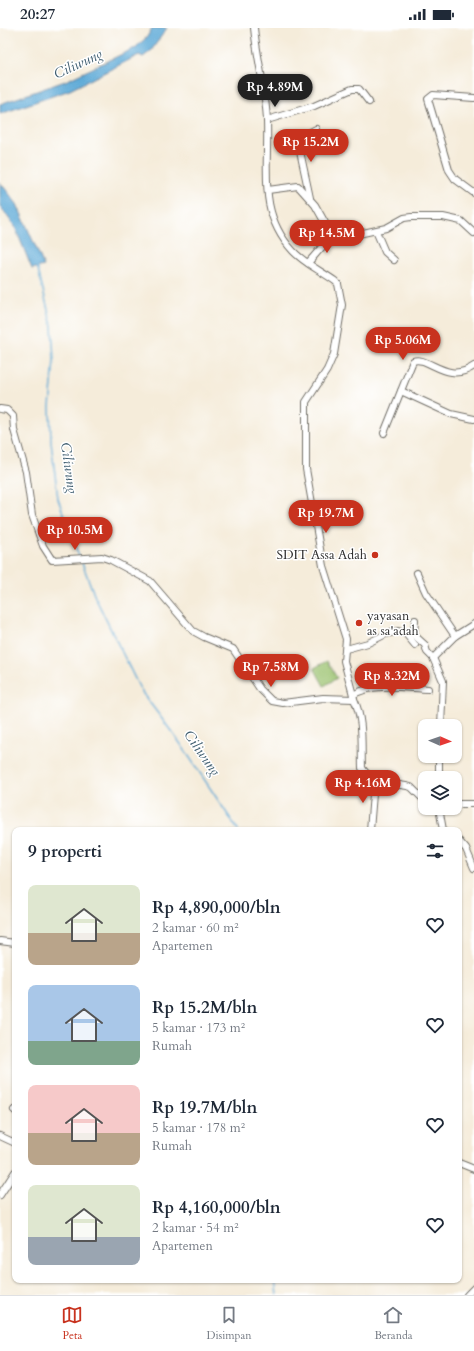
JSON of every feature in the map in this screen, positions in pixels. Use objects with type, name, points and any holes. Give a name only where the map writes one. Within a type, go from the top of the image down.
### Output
[{"type":"street","points":[[254,28],[267,120],[269,210],[274,223],[293,251],[308,263],[335,280],[341,294],[342,305],[334,354],[327,370],[306,402],[305,450],[307,475],[320,550],[330,589],[342,623],[346,649],[344,661],[353,697],[358,707],[362,730],[362,768],[377,782],[385,785],[411,787],[418,794]]},
{"type":"street","points":[[267,120],[310,108],[352,89],[359,89],[370,102]]},
{"type":"street","points":[[474,98],[434,94],[428,99],[449,170],[455,179],[474,193]]},
{"type":"street","points":[[311,200],[298,142],[299,138],[316,129]]},
{"type":"street","points":[[268,190],[296,186],[317,208],[332,236],[340,238]]},
{"type":"street","points":[[308,263],[322,247],[329,242],[340,238],[386,228],[404,218],[443,217],[461,221],[474,233]]},
{"type":"street","points":[[376,231],[385,252],[394,260]]},
{"type":"street","points":[[384,433],[409,369],[415,360],[448,372],[461,372],[474,366]]},
{"type":"street","points":[[401,391],[451,414],[474,419]]},
{"type":"street","points":[[0,409],[10,411],[14,419],[14,430],[26,472],[32,515],[40,538],[52,560],[60,561],[102,557],[111,560],[150,581],[193,631],[233,649],[260,689],[272,700],[283,703],[323,698],[353,697],[362,690],[376,688],[428,689]]},
{"type":"street","points":[[417,573],[426,593],[455,636]]},
{"type":"street","points":[[415,620],[414,635],[425,645],[427,652],[433,658],[444,687],[442,719]]},
{"type":"street","points":[[433,658],[455,636],[474,624]]},
{"type":"street","points":[[346,649],[368,643],[386,634],[398,631],[406,634],[415,645]]},
{"type":"street","points":[[370,827],[373,794],[377,782]]},
{"type":"street","points":[[462,804],[474,804]]},
{"type":"street","points":[[440,815],[442,827]]},
{"type":"street","points":[[462,844],[466,849],[474,868]]},
{"type":"street","points":[[0,941],[12,943]]},
{"type":"street","points":[[0,1136],[12,1142]]},
{"type":"street","points":[[462,1164],[474,1169]]},
{"type":"street","points":[[0,1194],[12,1176]]},
{"type":"street","points":[[467,1295],[474,1288]]},
{"type":"green space","points":[[327,661],[337,678],[324,686],[314,668]]},
{"type":"water","points":[[152,28],[167,28],[151,51],[143,57],[139,55],[70,90],[0,114],[0,104],[65,81],[135,48],[147,37]]},
{"type":"water","points":[[0,182],[17,204],[44,266],[32,269],[15,227],[0,206]]},
{"type":"waterway","name":"Ciliwung","points":[[37,266],[52,326],[54,360],[50,407],[51,442],[58,499],[79,556]]},
{"type":"waterway","name":"Ciliwung","points":[[81,560],[95,597],[141,691],[180,743],[236,827]]},
{"type":"waterway","name":"Ciliwung","points":[[275,1283],[277,1295]]},
{"type":"place","name":"SDIT Assa Adah","points":[[375,555]]},
{"type":"place","name":"yayasan as sa'adah","points":[[359,623]]}]
